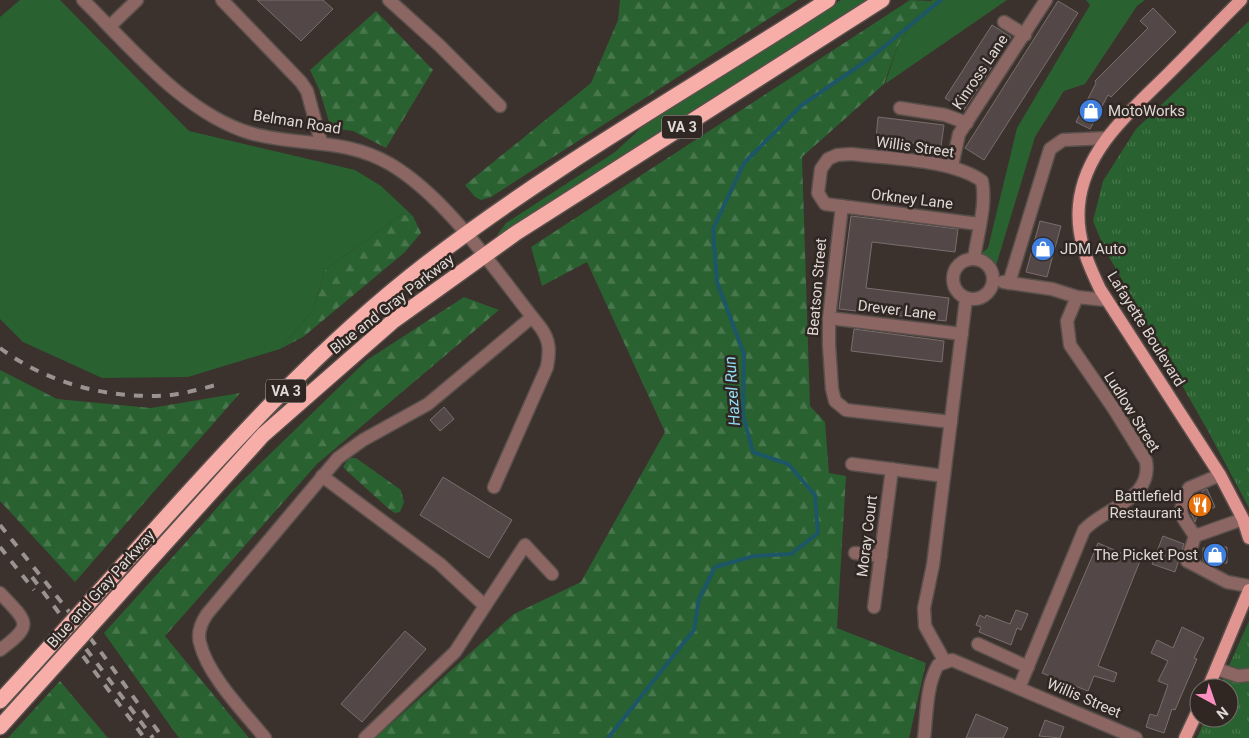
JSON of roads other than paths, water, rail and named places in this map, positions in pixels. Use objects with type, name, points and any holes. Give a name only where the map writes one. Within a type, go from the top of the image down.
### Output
[{"type":"highway","name":"Blue and Gray Parkway","points":[[0,701],[203,476],[311,364],[388,294],[465,234],[572,163],[828,0]]},
{"type":"highway","name":"Blue and Gray Parkway","points":[[0,726],[270,429],[392,322],[483,255],[882,0]]},
{"type":"highway","points":[[0,695],[33,665]]},
{"type":"main road","name":"Lafayette Boulevard","points":[[1241,0],[1107,138],[1090,167],[1082,189],[1079,224],[1087,261],[1106,300],[1220,475],[1243,519],[1249,538]]},
{"type":"main road","points":[[1213,678],[1249,590]]},
{"type":"street","name":"Belman Road","points":[[83,0],[182,96],[206,113],[250,132],[321,142],[362,151],[397,169],[418,184],[483,255],[548,339],[549,355],[547,366],[494,487]]},
{"type":"street","points":[[110,26],[137,0]]},
{"type":"street","points":[[222,0],[301,82],[307,91],[321,142]]},
{"type":"street","points":[[389,0],[439,45],[500,106]]},
{"type":"street","name":"Kinross Lane","points":[[952,166],[959,134],[1046,0]]},
{"type":"street","points":[[1004,22],[1025,35]]},
{"type":"street","points":[[900,108],[945,115],[967,123]]},
{"type":"street","points":[[1009,283],[1050,149],[1063,140],[1107,138]]},
{"type":"street","name":"Willis Street","points":[[842,206],[825,204],[818,193],[821,169],[828,159],[836,155],[851,154],[952,166],[982,181],[984,191],[974,259]]},
{"type":"street","name":"Orkney Lane","points":[[842,206],[979,224]]},
{"type":"street","name":"Beatson Street","points":[[842,206],[829,318],[828,345],[835,401],[846,410],[951,422]]},
{"type":"street","points":[[974,259],[988,265],[994,281],[988,294],[980,298],[966,299],[955,290],[952,276],[958,264],[974,259]]},
{"type":"street","points":[[994,281],[1052,290],[1077,298],[1106,300]]},
{"type":"street","name":"Ludlow Street","points":[[1020,688],[1084,530],[1092,522],[1119,507],[1132,497],[1142,486],[1148,469],[1146,461],[1114,409],[1070,345],[1067,321],[1077,298]]},
{"type":"street","points":[[924,738],[931,682],[938,665],[944,662],[925,626],[924,608],[933,565],[966,299]]},
{"type":"street","points":[[265,738],[208,662],[200,642],[199,633],[207,614],[322,476],[350,449],[428,404],[532,317]]},
{"type":"street","name":"Drever Lane","points":[[829,318],[962,334]]},
{"type":"street","points":[[852,464],[944,476]]},
{"type":"street","name":"Moray Court","points":[[874,607],[892,469]]},
{"type":"street","points":[[1195,536],[1182,516],[1180,505],[1189,488],[1220,475]]},
{"type":"street","points":[[322,476],[440,564],[485,606]]},
{"type":"street","points":[[1195,536],[1243,519]]},
{"type":"street","points":[[1195,536],[1187,561],[1227,582],[1249,586]]},
{"type":"street","points":[[366,738],[456,652],[525,545],[552,574]]},
{"type":"street","points":[[855,553],[881,556]]},
{"type":"street","points":[[0,593],[22,616],[24,626],[20,636],[0,650]]},
{"type":"street","points":[[978,644],[1028,667]]},
{"type":"street","name":"Willis Street","points":[[944,662],[952,660],[963,664],[1136,738]]},
{"type":"street","points":[[1217,669],[1238,676],[1249,675]]},
{"type":"waterway","name":"Hazel Run","points":[[608,738],[694,630],[699,599],[715,567],[754,556],[791,554],[818,533],[815,495],[788,464],[753,452],[743,415],[744,354],[717,282],[713,229],[744,163],[802,105],[869,59],[941,0]]},
{"type":"railway","points":[[0,348],[19,361],[59,380],[103,392],[148,396],[171,395],[220,384]]},
{"type":"railway","points":[[0,525],[98,648],[163,738]]},
{"type":"railway","points":[[0,547],[34,590]]},
{"type":"railway","points":[[32,577],[153,738]]},
{"type":"railway","points":[[83,656],[143,736]]},
{"type":"place","name":"MotoWorks","points":[[1091,111]]},
{"type":"place","name":"JDM Auto","points":[[1043,249]]},
{"type":"place","name":"Battlefield Restaurant","points":[[1200,505]]},
{"type":"place","name":"The Picket Post","points":[[1215,555]]}]
